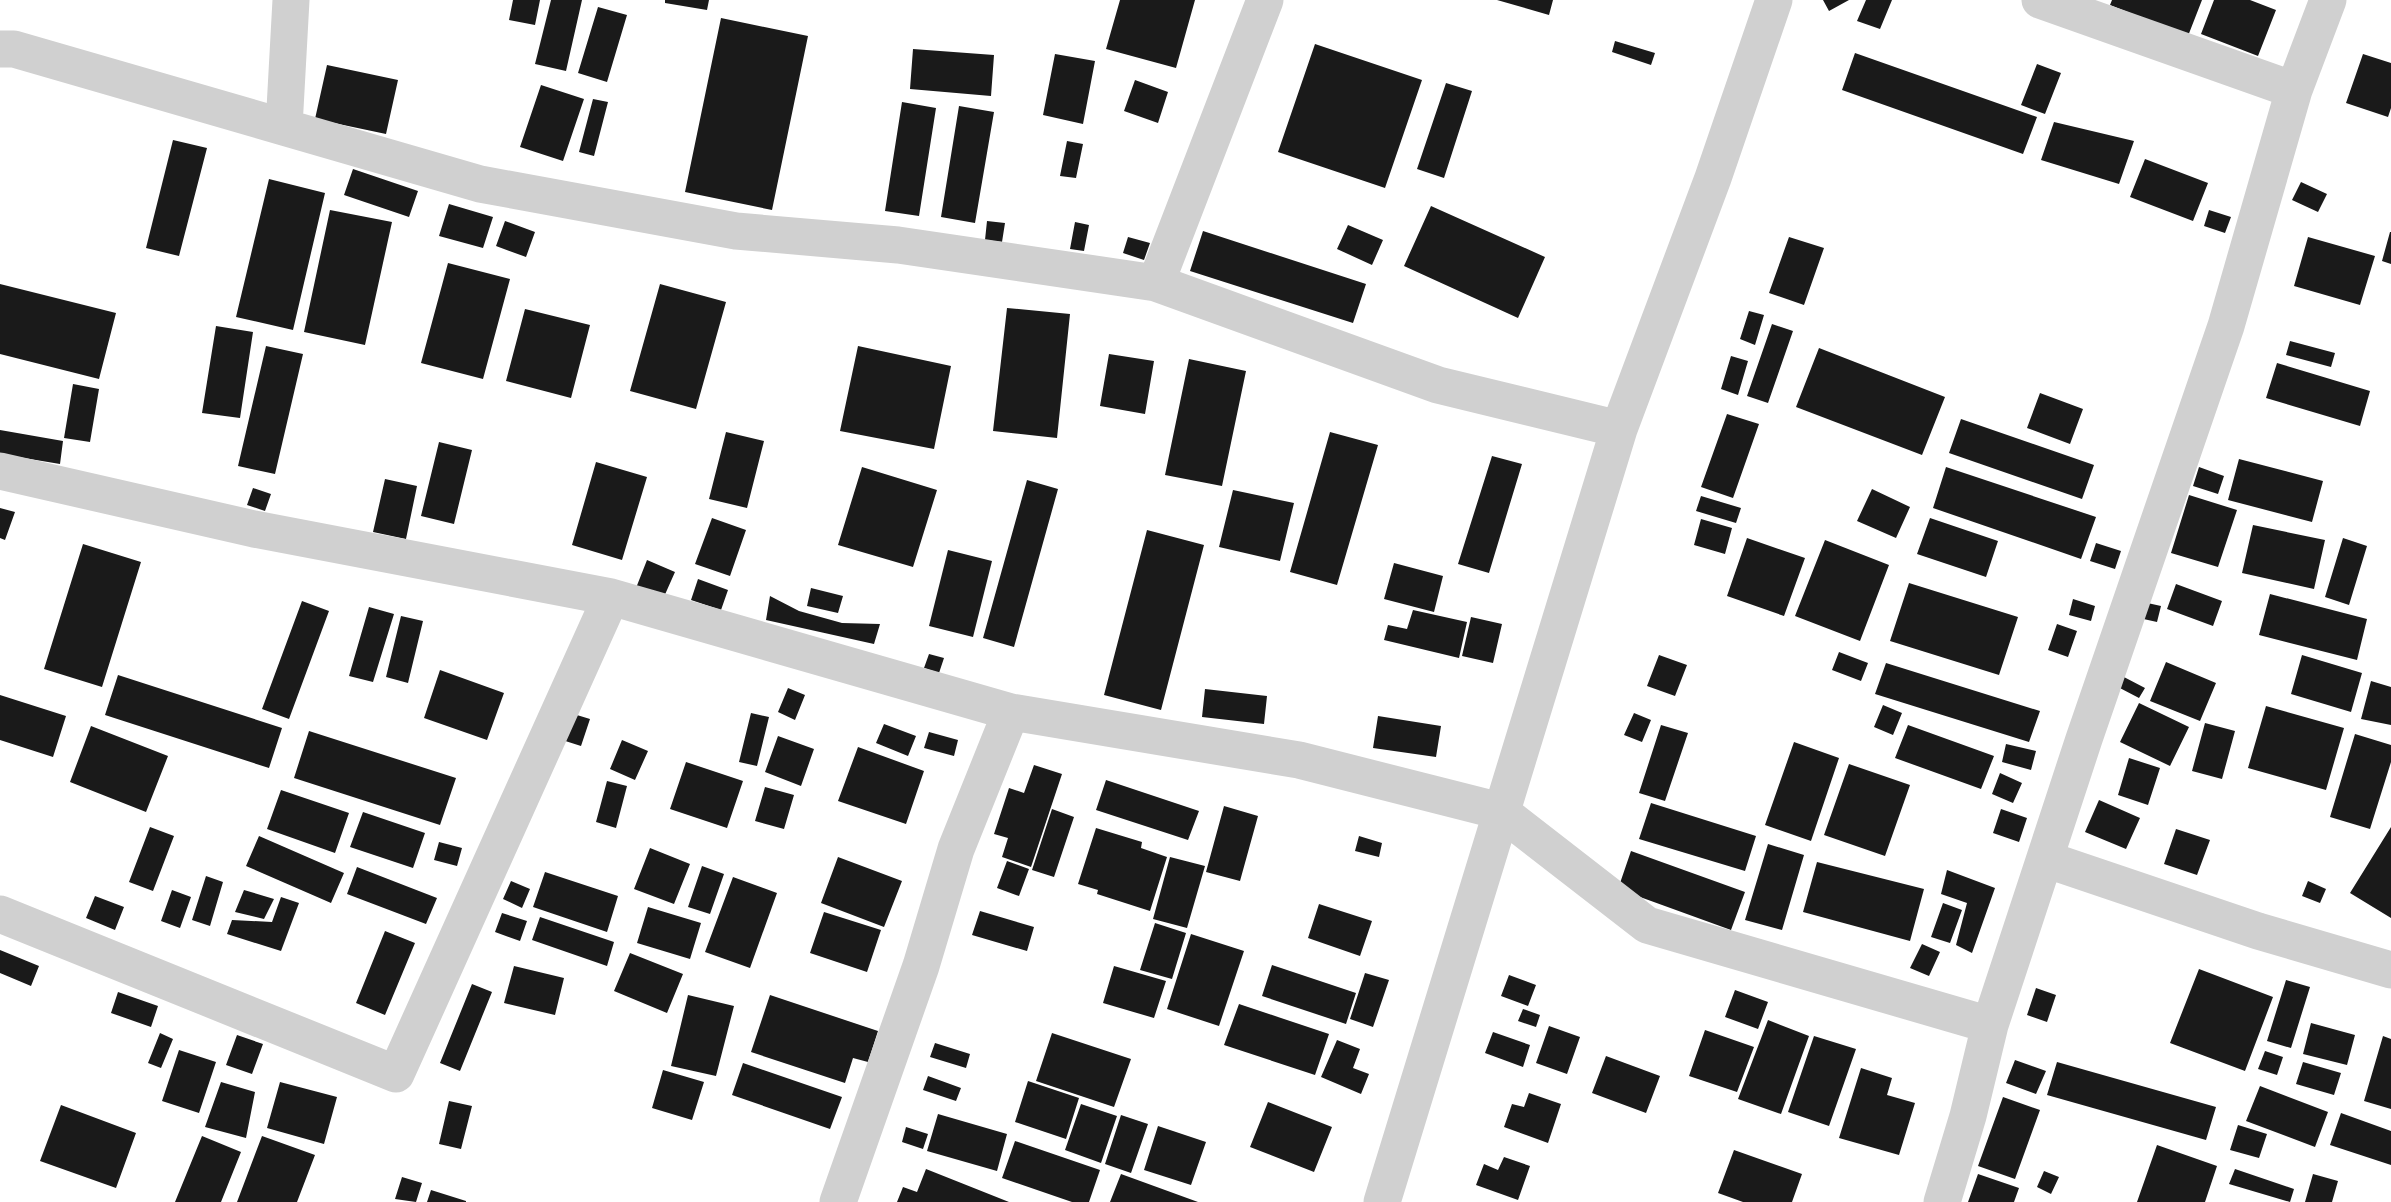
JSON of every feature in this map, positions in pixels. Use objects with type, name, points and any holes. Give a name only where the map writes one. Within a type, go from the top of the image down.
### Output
[{"type":"street","points":[[284,127],[291,0]]},
{"type":"street","points":[[1156,284],[1265,0]]},
{"type":"street","points":[[1381,1202],[1619,429],[1713,178],[1773,0]]},
{"type":"street","points":[[2040,0],[2294,90]]},
{"type":"street","points":[[1942,1202],[1968,1116],[1990,1025],[2226,326],[2294,90],[2328,0]]},
{"type":"street","points":[[0,49],[14,48],[480,184],[736,230],[898,245],[1156,284],[1438,384],[1619,429]]},
{"type":"street","points":[[0,471],[254,529],[611,597],[1011,712],[1299,760],[1500,811],[1647,925],[1990,1025]]},
{"type":"street","points":[[0,914],[396,1074],[611,597]]},
{"type":"street","points":[[838,1202],[922,966],[956,849],[1011,712]]},
{"type":"street","points":[[2045,859],[2258,931],[2391,970]]},
{"type":"building","points":[[513,0],[540,0],[535,25],[509,20]]},
{"type":"building","points":[[551,0],[582,0],[566,71],[535,64]]},
{"type":"building","points":[[665,0],[709,0],[707,10],[665,3]]},
{"type":"building","points":[[1120,0],[1195,0],[1176,68],[1106,49]]},
{"type":"building","points":[[1497,0],[1553,0],[1549,15]]},
{"type":"building","points":[[1823,0],[1849,0],[1829,11]]},
{"type":"building","points":[[1866,0],[1892,0],[1880,29],[1857,21]]},
{"type":"building","points":[[2112,0],[2202,0],[2188,36],[2110,5]]},
{"type":"building","points":[[2214,0],[2250,0],[2276,10],[2258,56],[2201,34]]},
{"type":"building","points":[[598,7],[627,15],[607,82],[578,73]]},
{"type":"building","points":[[721,18],[808,36],[772,210],[685,192]]},
{"type":"building","points":[[1615,41],[1655,53],[1651,65],[1612,52]]},
{"type":"building","points":[[1315,44],[1422,80],[1385,188],[1278,152]]},
{"type":"building","points":[[913,49],[994,55],[991,96],[910,89]]},
{"type":"building","points":[[1855,53],[2037,117],[2023,154],[1842,90]]},
{"type":"building","points":[[1055,54],[1095,61],[1083,124],[1043,115]]},
{"type":"building","points":[[2363,54],[2391,63],[2391,108],[2388,117],[2346,103]]},
{"type":"building","points":[[2037,64],[2061,73],[2045,114],[2021,105]]},
{"type":"building","points":[[327,65],[398,80],[386,134],[315,119]]},
{"type":"building","points":[[1135,80],[1168,92],[1158,123],[1124,111]]},
{"type":"building","points":[[1446,83],[1472,91],[1444,178],[1417,169]]},
{"type":"building","points":[[541,85],[584,99],[563,161],[520,147]]},
{"type":"building","points":[[593,99],[608,102],[594,156],[579,152]]},
{"type":"building","points":[[902,102],[936,108],[919,216],[885,211]]},
{"type":"building","points":[[959,106],[994,112],[975,223],[941,217]]},
{"type":"building","points":[[2054,122],[2134,141],[2119,184],[2041,160]]},
{"type":"building","points":[[173,140],[207,148],[179,256],[146,248]]},
{"type":"building","points":[[1067,141],[1083,144],[1076,178],[1060,176]]},
{"type":"building","points":[[2145,159],[2208,183],[2193,221],[2130,197]]},
{"type":"building","points":[[353,169],[418,191],[409,217],[344,195]]},
{"type":"building","points":[[269,179],[325,193],[293,330],[236,317]]},
{"type":"building","points":[[2301,182],[2327,194],[2318,212],[2292,200]]},
{"type":"building","points":[[449,204],[493,217],[483,248],[439,236]]},
{"type":"building","points":[[1431,206],[1545,257],[1518,318],[1404,266]]},
{"type":"building","points":[[330,210],[392,222],[365,345],[304,332]]},
{"type":"building","points":[[2209,210],[2231,217],[2225,233],[2204,226]]},
{"type":"building","points":[[505,221],[535,232],[526,257],[496,246]]},
{"type":"building","points":[[987,221],[1005,223],[1002,242],[985,240]]},
{"type":"building","points":[[1075,222],[1089,225],[1084,251],[1070,249]]},
{"type":"building","points":[[1348,225],[1383,240],[1372,265],[1337,249]]},
{"type":"building","points":[[1203,231],[1366,284],[1353,323],[1190,271]]},
{"type":"building","points":[[2391,232],[2391,264],[2382,261]]},
{"type":"building","points":[[1128,237],[1150,243],[1144,260],[1123,253]]},
{"type":"building","points":[[1789,237],[1824,248],[1804,305],[1769,293]]},
{"type":"building","points":[[2308,237],[2375,256],[2360,305],[2294,286]]},
{"type":"building","points":[[448,263],[510,279],[483,379],[421,363]]},
{"type":"building","points":[[0,284],[116,313],[99,379],[0,354]]},
{"type":"building","points":[[660,284],[726,302],[696,409],[630,391]]},
{"type":"building","points":[[1007,308],[1070,314],[1057,438],[993,431]]},
{"type":"building","points":[[525,309],[590,325],[571,398],[506,381]]},
{"type":"building","points":[[1749,311],[1764,315],[1755,345],[1740,339]]},
{"type":"building","points":[[1772,324],[1793,331],[1768,403],[1747,396]]},
{"type":"building","points":[[216,326],[253,332],[240,418],[202,413]]},
{"type":"building","points":[[2290,341],[2335,353],[2331,367],[2286,355]]},
{"type":"building","points":[[266,346],[303,354],[275,474],[238,466]]},
{"type":"building","points":[[858,346],[951,366],[934,449],[840,431]]},
{"type":"building","points":[[1819,348],[1945,397],[1922,455],[1796,407]]},
{"type":"building","points":[[1109,354],[1154,361],[1145,414],[1100,406]]},
{"type":"building","points":[[1731,356],[1748,361],[1738,395],[1721,389]]},
{"type":"building","points":[[1189,359],[1246,371],[1222,486],[1165,475]]},
{"type":"building","points":[[2277,363],[2370,391],[2360,426],[2266,398]]},
{"type":"building","points":[[73,384],[99,389],[90,442],[64,438]]},
{"type":"building","points":[[2040,393],[2083,409],[2070,444],[2027,428]]},
{"type":"building","points":[[1727,414],[1759,424],[1733,498],[1701,487]]},
{"type":"building","points":[[1961,419],[2094,465],[2082,499],[1949,453]]},
{"type":"building","points":[[0,430],[63,441],[60,464],[0,454]]},
{"type":"building","points":[[726,432],[764,441],[747,508],[709,499]]},
{"type":"building","points":[[1330,432],[1378,445],[1337,585],[1290,572]]},
{"type":"building","points":[[439,442],[472,450],[454,524],[421,516]]},
{"type":"building","points":[[1492,456],[1522,464],[1489,573],[1458,564]]},
{"type":"building","points":[[2239,459],[2323,481],[2312,522],[2228,500]]},
{"type":"building","points":[[596,462],[647,477],[622,560],[572,545]]},
{"type":"building","points":[[862,467],[937,490],[913,567],[838,545]]},
{"type":"building","points":[[1946,467],[2096,517],[2081,559],[1933,508]]},
{"type":"building","points":[[2199,467],[2224,476],[2218,494],[2193,486]]},
{"type":"building","points":[[385,479],[417,486],[406,539],[373,532]]},
{"type":"building","points":[[1027,480],[1058,489],[1014,647],[983,638]]},
{"type":"building","points":[[253,488],[271,494],[265,511],[247,505]]},
{"type":"building","points":[[1872,489],[1910,507],[1896,538],[1857,521]]},
{"type":"building","points":[[1233,490],[1294,503],[1280,561],[1219,547]]},
{"type":"building","points":[[2189,495],[2237,510],[2218,567],[2171,553]]},
{"type":"building","points":[[1701,496],[1741,508],[1736,523],[1696,511]]},
{"type":"building","points":[[0,508],[15,512],[5,540],[0,538]]},
{"type":"building","points":[[712,518],[746,530],[730,576],[695,564]]},
{"type":"building","points":[[1930,518],[1998,541],[1986,577],[1917,554]]},
{"type":"building","points":[[1701,519],[1732,528],[1725,554],[1694,545]]},
{"type":"building","points":[[2253,525],[2325,540],[2314,589],[2242,573]]},
{"type":"building","points":[[1147,530],[1204,545],[1161,710],[1104,695]]},
{"type":"building","points":[[1747,538],[1805,558],[1784,616],[1727,596]]},
{"type":"building","points":[[2343,538],[2367,546],[2349,605],[2325,597]]},
{"type":"building","points":[[1825,540],[1889,565],[1860,641],[1795,616]]},
{"type":"building","points":[[2096,543],[2121,551],[2115,569],[2090,561]]},
{"type":"building","points":[[83,544],[141,562],[102,687],[44,669]]},
{"type":"building","points":[[948,550],[992,561],[973,637],[929,626]]},
{"type":"building","points":[[647,560],[675,572],[663,599],[636,588]]},
{"type":"building","points":[[1394,563],[1443,576],[1434,612],[1384,599]]},
{"type":"building","points":[[698,579],[728,590],[721,610],[691,600]]},
{"type":"building","points":[[1909,583],[2018,617],[1999,675],[1890,641]]},
{"type":"building","points":[[2176,584],[2222,601],[2213,626],[2167,609]]},
{"type":"building","points":[[811,588],[843,596],[838,613],[807,606]]},
{"type":"building","points":[[2270,594],[2367,619],[2357,660],[2259,635]]},
{"type":"building","points":[[770,596],[799,611],[842,623],[880,624],[874,644],[766,620]]},
{"type":"building","points":[[2073,599],[2095,606],[2091,621],[2069,615]]},
{"type":"building","points":[[302,601],[329,611],[289,719],[262,709]]},
{"type":"building","points":[[2143,602],[2161,606],[2157,622],[2139,618]]},
{"type":"building","points":[[369,607],[394,614],[373,682],[349,676]]},
{"type":"building","points":[[1413,610],[1467,622],[1459,658],[1384,640],[1388,625],[1407,629]]},
{"type":"building","points":[[401,616],[423,621],[408,683],[386,677]]},
{"type":"building","points":[[1471,617],[1502,624],[1493,663],[1462,656]]},
{"type":"building","points":[[2057,624],[2077,631],[2068,657],[2048,650]]},
{"type":"building","points":[[1839,652],[1868,663],[1861,681],[1832,670]]},
{"type":"building","points":[[929,654],[944,658],[939,673],[924,668]]},
{"type":"building","points":[[1659,655],[1687,665],[1675,696],[1647,686]]},
{"type":"building","points":[[2302,655],[2362,673],[2351,712],[2291,694]]},
{"type":"building","points":[[2166,662],[2216,683],[2200,721],[2150,701]]},
{"type":"building","points":[[1886,663],[2040,711],[2029,742],[1875,694]]},
{"type":"building","points":[[440,670],[504,693],[487,740],[424,718]]},
{"type":"building","points":[[118,675],[282,728],[269,768],[105,715]]},
{"type":"building","points":[[2122,676],[2145,688],[2139,698],[2116,686]]},
{"type":"building","points":[[2371,681],[2391,687],[2391,725],[2361,719]]},
{"type":"building","points":[[788,688],[805,695],[795,720],[778,712]]},
{"type":"building","points":[[1205,689],[1267,696],[1264,724],[1202,717]]},
{"type":"building","points":[[0,695],[66,716],[53,757],[0,740]]},
{"type":"building","points":[[2139,703],[2189,727],[2170,766],[2120,742]]},
{"type":"building","points":[[1883,705],[1902,713],[1893,735],[1874,727]]},
{"type":"building","points":[[2266,706],[2344,728],[2326,790],[2248,768]]},
{"type":"building","points":[[567,712],[590,719],[581,746],[559,739]]},
{"type":"building","points":[[751,713],[769,717],[757,766],[739,762]]},
{"type":"building","points":[[1634,713],[1651,720],[1642,742],[1624,735]]},
{"type":"building","points":[[1378,716],[1441,726],[1436,757],[1373,748]]},
{"type":"building","points":[[2205,723],[2235,731],[2222,779],[2192,771]]},
{"type":"building","points":[[884,724],[916,736],[908,756],[876,743]]},
{"type":"building","points":[[1661,725],[1688,733],[1665,801],[1639,793]]},
{"type":"building","points":[[1908,725],[1994,756],[1981,789],[1895,758]]},
{"type":"building","points":[[91,726],[168,756],[146,812],[70,782]]},
{"type":"building","points":[[309,731],[456,778],[440,825],[294,778]]},
{"type":"building","points":[[929,732],[958,740],[954,756],[924,748]]},
{"type":"building","points":[[2355,734],[2391,745],[2391,762],[2370,829],[2330,817]]},
{"type":"building","points":[[778,736],[814,749],[801,786],[765,772]]},
{"type":"building","points":[[622,740],[648,751],[635,780],[610,769]]},
{"type":"building","points":[[1794,742],[1839,758],[1811,841],[1765,825]]},
{"type":"building","points":[[2006,744],[2036,751],[2031,770],[2002,762]]},
{"type":"building","points":[[858,747],[924,771],[906,824],[838,801]]},
{"type":"building","points":[[2129,758],[2160,768],[2148,805],[2118,795]]},
{"type":"building","points":[[686,762],[743,781],[727,828],[670,809]]},
{"type":"building","points":[[1849,764],[1910,785],[1885,856],[1824,835]]},
{"type":"building","points":[[1034,765],[1062,774],[1031,867],[1002,857],[1008,838],[994,834],[1009,788],[1024,793]]},
{"type":"building","points":[[2000,773],[2022,783],[2013,803],[1992,794]]},
{"type":"building","points":[[1106,780],[1199,811],[1188,840],[1096,810]]},
{"type":"building","points":[[607,781],[627,786],[616,828],[596,822]]},
{"type":"building","points":[[765,787],[794,795],[784,829],[755,821]]},
{"type":"building","points":[[281,790],[349,813],[335,853],[267,829]]},
{"type":"building","points":[[2099,800],[2140,818],[2126,849],[2085,832]]},
{"type":"building","points":[[1651,803],[1756,836],[1745,871],[1639,839]]},
{"type":"building","points":[[1224,806],[1258,816],[1240,881],[1206,872]]},
{"type":"building","points":[[1052,809],[1074,817],[1054,877],[1032,870]]},
{"type":"building","points":[[2001,809],[2027,818],[2019,842],[1993,833]]},
{"type":"building","points":[[363,812],[425,833],[413,868],[350,847]]},
{"type":"building","points":[[150,827],[174,836],[153,891],[129,882]]},
{"type":"building","points":[[2391,827],[2391,918],[2350,893]]},
{"type":"building","points":[[1096,828],[1142,842],[1141,848],[1167,857],[1150,911],[1097,894],[1098,890],[1078,884]]},
{"type":"building","points":[[2176,829],[2210,840],[2197,875],[2164,864]]},
{"type":"building","points":[[259,836],[344,873],[331,903],[246,866]]},
{"type":"building","points":[[1359,836],[1382,843],[1379,857],[1355,851]]},
{"type":"building","points":[[439,842],[462,848],[457,866],[434,860]]},
{"type":"building","points":[[1768,844],[1804,855],[1782,930],[1745,920]]},
{"type":"building","points":[[650,848],[690,864],[674,904],[634,889]]},
{"type":"building","points":[[1631,851],[1745,892],[1731,930],[1618,889]]},
{"type":"building","points":[[838,857],[902,881],[884,927],[821,903]]},
{"type":"building","points":[[1170,857],[1205,866],[1187,928],[1153,919]]},
{"type":"building","points":[[1007,861],[1029,869],[1019,896],[997,888]]},
{"type":"building","points":[[1817,862],[1924,889],[1910,941],[1803,912]]},
{"type":"building","points":[[702,866],[724,874],[710,914],[688,907]]},
{"type":"building","points":[[357,867],[437,898],[426,924],[347,894]]},
{"type":"building","points":[[1947,870],[1995,888],[1972,953],[1956,945],[1967,903],[1941,894]]},
{"type":"building","points":[[545,872],[618,896],[607,932],[533,907]]},
{"type":"building","points":[[206,876],[223,882],[210,926],[192,920]]},
{"type":"building","points":[[733,877],[777,893],[750,968],[705,952]]},
{"type":"building","points":[[511,881],[530,889],[522,908],[503,899]]},
{"type":"building","points":[[2308,881],[2326,889],[2320,903],[2302,896]]},
{"type":"building","points":[[172,890],[191,897],[180,928],[161,921]]},
{"type":"building","points":[[244,890],[274,899],[264,919],[235,912]]},
{"type":"building","points":[[95,896],[124,907],[115,930],[86,918]]},
{"type":"building","points":[[281,897],[299,903],[281,951],[227,934],[232,920],[272,922]]},
{"type":"building","points":[[1943,903],[1962,910],[1950,943],[1931,937]]},
{"type":"building","points":[[1319,904],[1372,921],[1360,956],[1308,938]]},
{"type":"building","points":[[648,907],[701,923],[690,959],[637,943]]},
{"type":"building","points":[[980,911],[1034,927],[1027,951],[972,935]]},
{"type":"building","points":[[824,912],[881,930],[867,972],[810,953]]},
{"type":"building","points":[[502,913],[527,921],[520,941],[495,932]]},
{"type":"building","points":[[540,917],[614,942],[607,966],[532,940]]},
{"type":"building","points":[[1155,923],[1186,933],[1172,979],[1140,970]]},
{"type":"building","points":[[385,931],[415,943],[385,1015],[356,1003]]},
{"type":"building","points":[[1191,934],[1244,951],[1219,1026],[1167,1009]]},
{"type":"building","points":[[1922,944],[1940,952],[1929,976],[1910,968]]},
{"type":"building","points":[[0,950],[39,966],[31,986],[0,973]]},
{"type":"building","points":[[630,953],[683,974],[667,1013],[614,991]]},
{"type":"building","points":[[1272,965],[1356,993],[1346,1024],[1262,996]]},
{"type":"building","points":[[514,966],[564,978],[555,1015],[504,1003]]},
{"type":"building","points":[[1114,966],[1166,981],[1154,1018],[1103,1003]]},
{"type":"building","points":[[2199,969],[2273,997],[2245,1071],[2170,1043]]},
{"type":"building","points":[[1365,973],[1389,980],[1373,1027],[1350,1019]]},
{"type":"building","points":[[1509,975],[1536,985],[1528,1006],[1501,996]]},
{"type":"building","points":[[2286,980],[2310,987],[2291,1048],[2267,1041]]},
{"type":"building","points":[[472,984],[492,992],[460,1071],[440,1063]]},
{"type":"building","points":[[2036,988],[2056,995],[2047,1022],[2027,1015]]},
{"type":"building","points":[[1735,990],[1768,1002],[1758,1029],[1725,1017]]},
{"type":"building","points":[[118,992],[158,1006],[151,1027],[111,1013]]},
{"type":"building","points":[[688,995],[734,1006],[716,1076],[671,1066]]},
{"type":"building","points":[[770,995],[878,1031],[868,1062],[853,1058],[845,1083],[751,1052]]},
{"type":"building","points":[[1239,1004],[1329,1034],[1315,1075],[1224,1045]]},
{"type":"building","points":[[1523,1009],[1540,1015],[1536,1027],[1518,1021]]},
{"type":"building","points":[[1768,1020],[1809,1036],[1781,1114],[1738,1099]]},
{"type":"building","points":[[2311,1023],[2355,1035],[2347,1065],[2303,1054]]},
{"type":"building","points":[[1549,1026],[1580,1037],[1567,1074],[1536,1063]]},
{"type":"building","points":[[1705,1030],[1754,1047],[1737,1092],[1689,1076]]},
{"type":"building","points":[[1493,1032],[1530,1045],[1523,1067],[1485,1053]]},
{"type":"building","points":[[160,1033],[173,1039],[161,1068],[148,1063]]},
{"type":"building","points":[[1052,1033],[1131,1059],[1114,1107],[1036,1081]]},
{"type":"building","points":[[237,1035],[263,1044],[252,1074],[226,1065]]},
{"type":"building","points":[[1814,1036],[1856,1049],[1829,1126],[1788,1112]]},
{"type":"building","points":[[2383,1036],[2391,1039],[2391,1109],[2364,1101]]},
{"type":"building","points":[[1337,1040],[1360,1049],[1353,1068],[1369,1074],[1361,1094],[1321,1077]]},
{"type":"building","points":[[935,1043],[970,1054],[966,1068],[930,1057]]},
{"type":"building","points":[[179,1050],[216,1062],[199,1113],[162,1101]]},
{"type":"building","points":[[2265,1051],[2283,1057],[2277,1075],[2258,1069]]},
{"type":"building","points":[[1606,1056],[1660,1076],[1646,1113],[1592,1093]]},
{"type":"building","points":[[2015,1060],[2046,1071],[2036,1094],[2006,1083]]},
{"type":"building","points":[[2057,1062],[2216,1107],[2206,1140],[2047,1095]]},
{"type":"building","points":[[2303,1062],[2341,1073],[2334,1095],[2296,1084]]},
{"type":"building","points":[[743,1063],[842,1097],[830,1129],[732,1095]]},
{"type":"building","points":[[1861,1068],[1892,1078],[1887,1095],[1915,1103],[1899,1155],[1839,1138]]},
{"type":"building","points":[[663,1070],[704,1082],[692,1120],[652,1108]]},
{"type":"building","points":[[928,1076],[961,1088],[956,1101],[923,1090]]},
{"type":"building","points":[[1028,1081],[1079,1098],[1066,1139],[1015,1122]]},
{"type":"building","points":[[221,1082],[255,1092],[246,1138],[205,1127]]},
{"type":"building","points":[[280,1082],[337,1097],[324,1144],[267,1128]]},
{"type":"building","points":[[2260,1086],[2328,1112],[2315,1147],[2246,1121]]},
{"type":"building","points":[[1529,1093],[1561,1104],[1548,1143],[1504,1127],[1512,1104],[1524,1107]]},
{"type":"building","points":[[2003,1097],[2040,1110],[2015,1179],[1978,1166]]},
{"type":"building","points":[[449,1101],[472,1106],[461,1149],[439,1144]]},
{"type":"building","points":[[1268,1102],[1332,1127],[1314,1172],[1250,1147]]},
{"type":"building","points":[[1081,1104],[1117,1116],[1101,1163],[1065,1150]]},
{"type":"building","points":[[61,1105],[136,1133],[116,1188],[40,1161]]},
{"type":"building","points":[[2341,1113],[2391,1131],[2391,1165],[2330,1145]]},
{"type":"building","points":[[938,1114],[1007,1134],[997,1171],[927,1151]]},
{"type":"building","points":[[1121,1115],[1148,1124],[1131,1173],[1105,1164]]},
{"type":"building","points":[[2238,1125],[2267,1134],[2259,1158],[2230,1150]]},
{"type":"building","points":[[1158,1126],[1206,1142],[1191,1185],[1144,1170]]},
{"type":"building","points":[[906,1127],[928,1134],[923,1149],[902,1142]]},
{"type":"building","points":[[202,1136],[241,1152],[221,1202],[175,1202]]},
{"type":"building","points":[[262,1136],[315,1155],[297,1202],[237,1202]]},
{"type":"building","points":[[1015,1141],[1100,1170],[1089,1202],[1072,1202],[1002,1178]]},
{"type":"building","points":[[2157,1145],[2217,1166],[2205,1202],[2137,1202]]},
{"type":"building","points":[[1734,1150],[1802,1174],[1792,1202],[1743,1202],[1718,1193]]},
{"type":"building","points":[[1504,1157],[1530,1166],[1518,1200],[1476,1185],[1484,1164],[1498,1170]]},
{"type":"building","points":[[926,1169],[1009,1202],[897,1202],[903,1187],[917,1192]]},
{"type":"building","points":[[2235,1169],[2294,1189],[2290,1202],[2229,1184]]},
{"type":"building","points":[[2044,1171],[2059,1177],[2051,1194],[2037,1187]]},
{"type":"building","points":[[1121,1174],[1198,1202],[1110,1202]]},
{"type":"building","points":[[1978,1174],[2019,1188],[2014,1202],[1968,1202]]},
{"type":"building","points":[[2313,1174],[2338,1181],[2332,1202],[2305,1202]]},
{"type":"building","points":[[402,1177],[422,1183],[416,1202],[395,1199]]},
{"type":"building","points":[[431,1190],[466,1201],[466,1202],[427,1202]]}]
